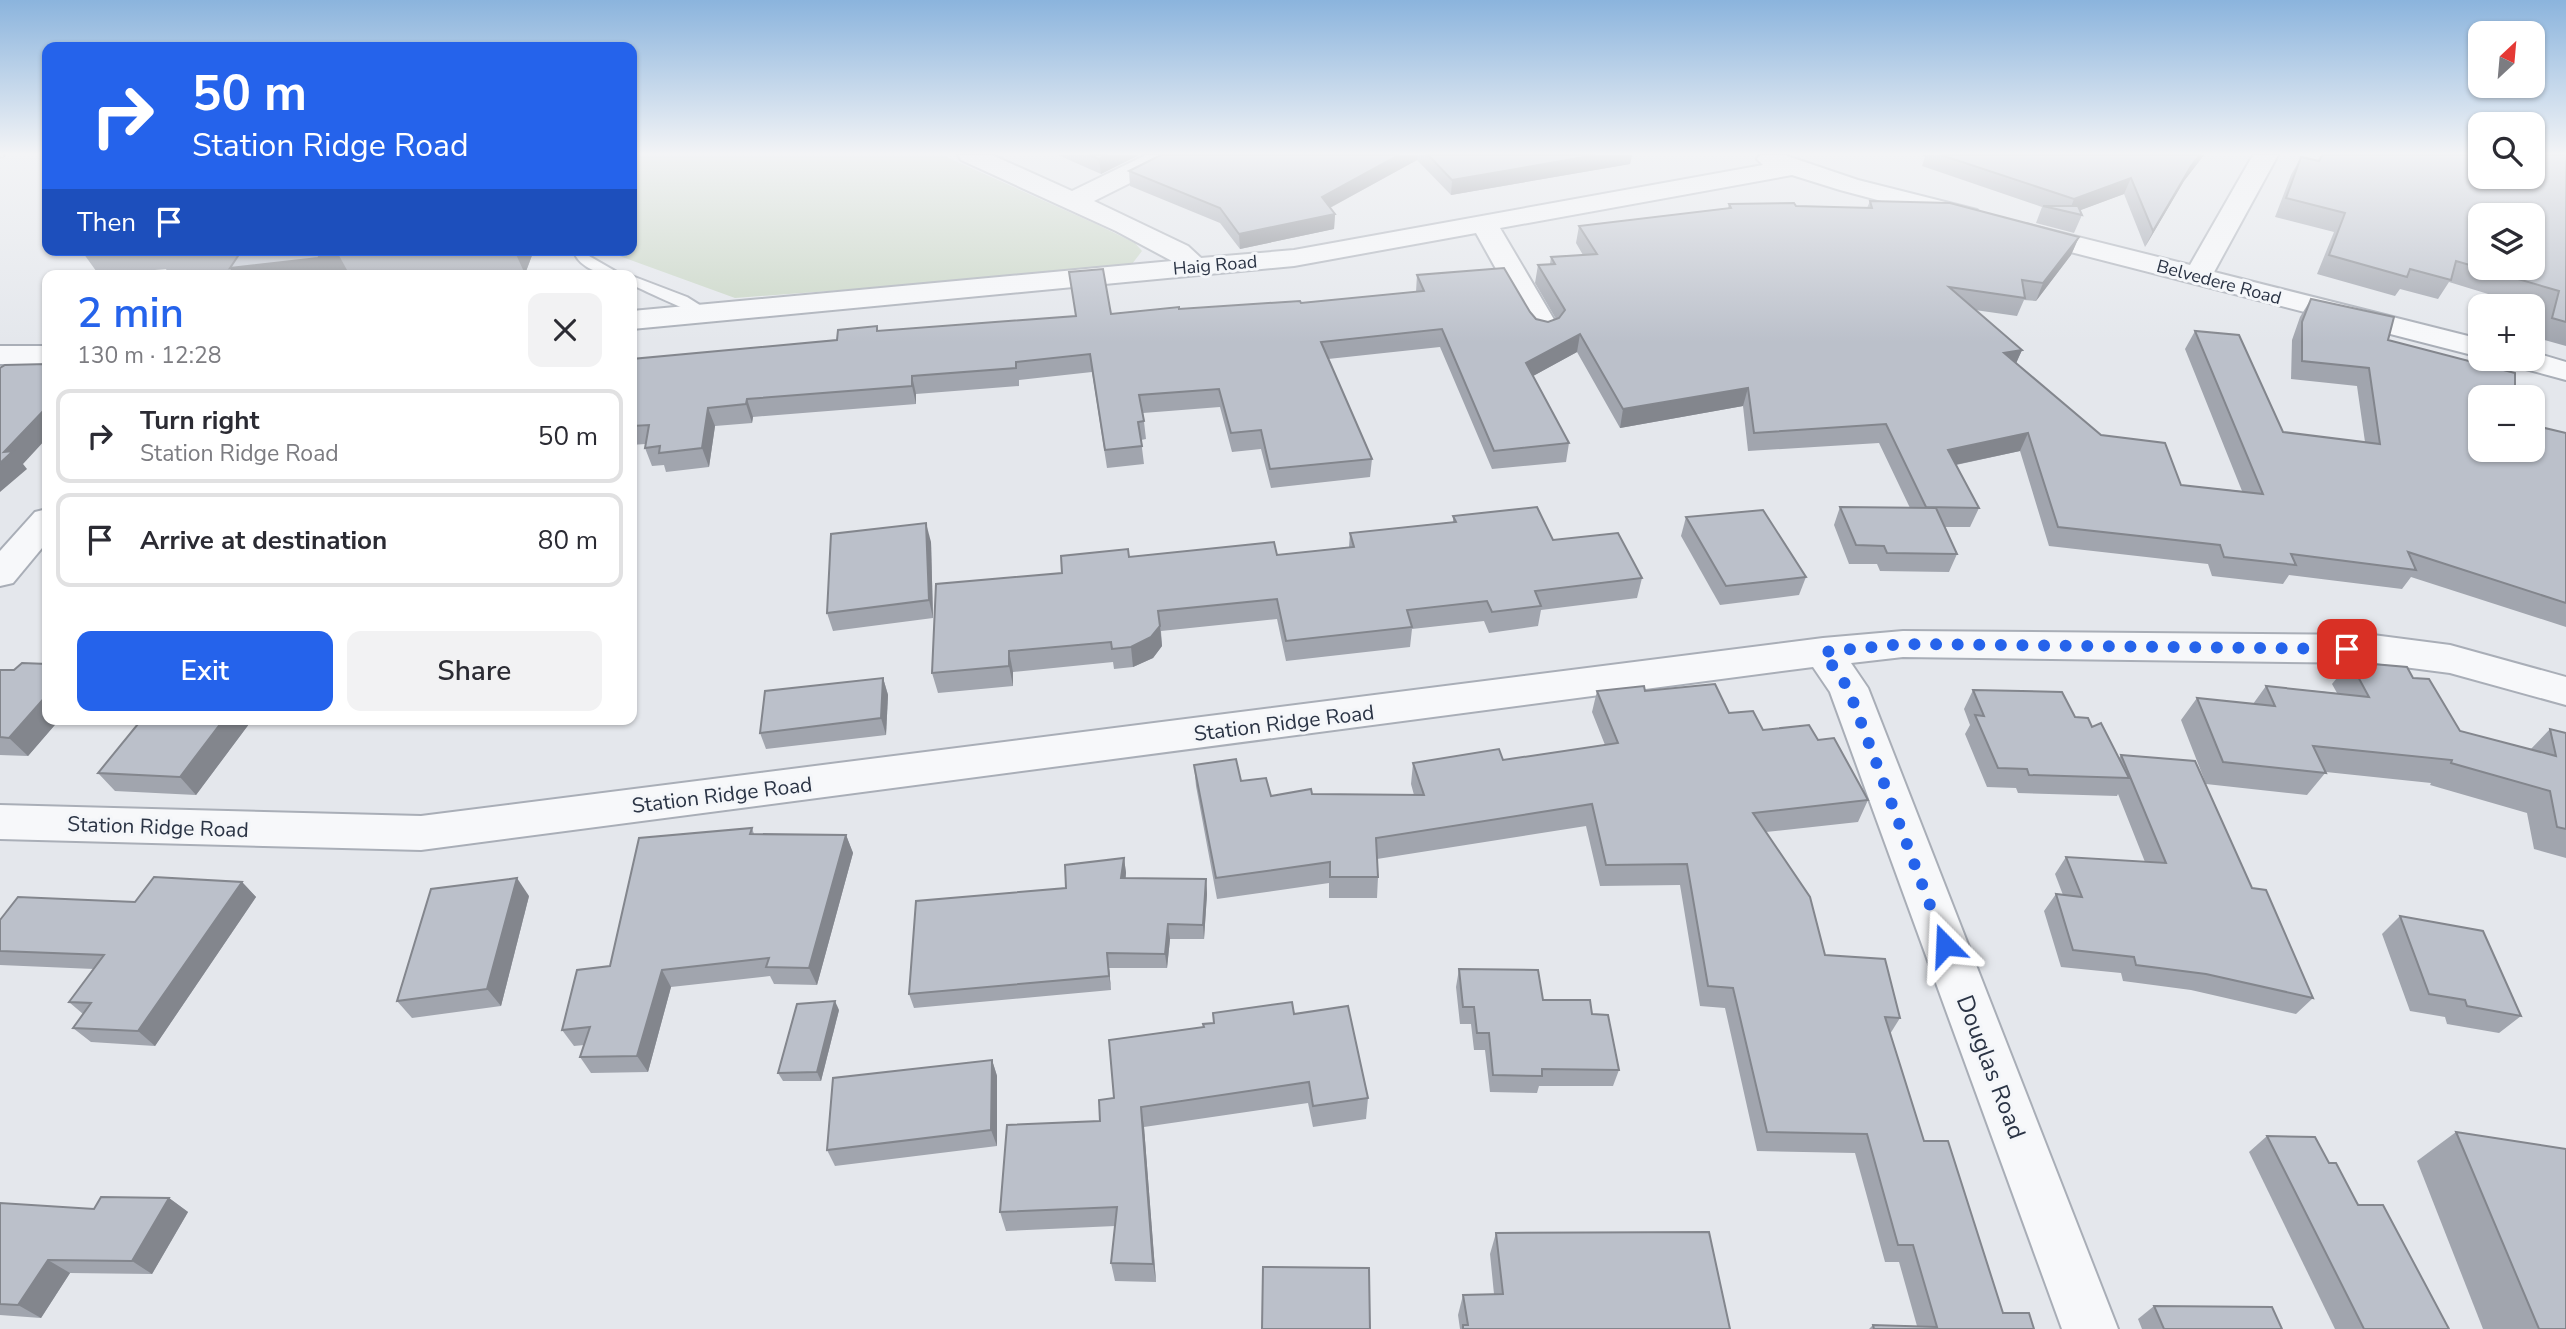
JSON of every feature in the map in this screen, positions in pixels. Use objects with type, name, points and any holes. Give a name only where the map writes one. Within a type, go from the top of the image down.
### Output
[{"type":"street","points":[[1106,217],[1178,252],[1194,267]]},
{"type":"street","name":"Haig Road","points":[[637,320],[1294,258],[1527,217]]},
{"type":"street","name":"Belvedere Road","points":[[1971,217],[2468,345]]},
{"type":"street","points":[[2197,277],[2231,217]]},
{"type":"street","points":[[1485,225],[1544,328]]},
{"type":"street","points":[[0,355],[42,355]]},
{"type":"street","points":[[2545,365],[2566,371]]},
{"type":"street","points":[[0,573],[42,526]]},
{"type":"street","name":"Station Ridge Road","points":[[0,822],[421,833],[1823,652],[1903,644],[2373,649],[2450,659],[2566,691]]},
{"type":"street","name":"Douglas Road","points":[[1823,652],[1848,688],[2091,1329]]},
{"type":"lane","points":[[582,256],[606,270]]},
{"type":"lane","points":[[637,282],[682,300],[707,314]]},
{"type":"green space","points":[[637,217],[1080,217],[1135,243],[1142,251],[1132,264],[1114,270],[735,298],[620,256],[637,256]]},
{"type":"building","points":[[1227,217],[1321,217],[1239,234]]},
{"type":"building","points":[[1655,217],[2003,217],[2079,237],[2043,283],[2022,280],[2025,298],[1949,287],[2022,350],[2004,353],[2101,435],[2165,443],[2181,485],[2263,494],[2195,331],[2239,335],[2283,432],[2380,444],[2369,368],[2302,361],[2302,322],[2311,299],[2394,317],[2388,340],[2468,361],[2468,371],[2515,373],[2515,385],[2468,385],[2468,462],[2545,462],[2545,428],[2566,433],[2566,603],[2408,552],[2416,570],[2291,554],[2296,565],[2224,557],[2220,545],[2058,527],[2028,433],[1948,450],[1979,508],[1926,507],[1886,424],[1754,433],[1748,388],[1623,409],[1580,334],[1526,363],[1569,443],[1494,451],[1442,329],[1321,342],[1372,459],[1270,469],[1261,430],[1231,433],[1219,389],[1139,395],[1144,421],[1138,422],[1142,446],[1105,450],[1090,354],[1016,362],[1016,368],[912,376],[912,386],[747,399],[746,404],[708,408],[702,448],[659,453],[660,446],[645,448],[649,425],[637,426],[637,359],[837,340],[838,330],[877,326],[877,331],[1076,316],[1069,272],[1103,269],[1111,314],[1179,307],[1301,303],[1424,291],[1417,275],[1504,268],[1530,312],[1536,319],[1548,322],[1559,318],[1565,310],[1538,265],[1555,264],[1551,257],[1597,254],[1579,226]]},
{"type":"building","points":[[2147,217],[2161,217],[2153,231]]},
{"type":"building","points":[[2343,217],[2468,217],[2468,264],[2456,261],[2451,280],[2410,269],[2407,277],[2329,255]]},
{"type":"building","points":[[2545,217],[2566,217],[2566,322],[2552,318],[2559,291],[2521,280],[2545,280]]},
{"type":"building","points":[[238,256],[320,256],[318,258],[230,268]]},
{"type":"building","points":[[42,364],[42,412],[4,452],[13,451],[0,463],[0,368],[5,365]]},
{"type":"building","points":[[1537,507],[1553,540],[1618,533],[1642,578],[1535,591],[1541,606],[1492,612],[1487,601],[1407,610],[1412,627],[1286,641],[1277,599],[1158,611],[1160,626],[1151,637],[1131,647],[1112,649],[1111,642],[1009,651],[1009,666],[932,673],[936,584],[1062,573],[1061,556],[1128,549],[1129,557],[1274,542],[1277,555],[1354,547],[1350,533],[1456,522],[1453,516]]},
{"type":"building","points":[[1840,507],[1936,508],[1957,554],[1887,553],[1884,546],[1856,545]]},
{"type":"building","points":[[1763,510],[1806,577],[1726,586],[1686,517]]},
{"type":"building","points":[[926,523],[929,600],[827,613],[831,534]]},
{"type":"building","points":[[2350,662],[2407,667],[2413,678],[2429,679],[2460,731],[2556,756],[2550,729],[2566,733],[2566,829],[2557,827],[2550,791],[2451,763],[2452,760],[2313,746],[2326,773],[2223,762],[2197,698],[2275,706],[2266,686],[2369,697]]},
{"type":"building","points":[[22,663],[42,664],[42,701],[9,738],[0,737],[0,670],[14,670]]},
{"type":"building","points":[[883,678],[881,718],[760,733],[765,691]]},
{"type":"building","points":[[1715,684],[1729,713],[1753,711],[1763,730],[1809,725],[1818,740],[1834,738],[1868,800],[1753,813],[1810,897],[1825,955],[1885,959],[1900,1018],[1885,1017],[1924,1141],[1948,1141],[2003,1313],[2029,1313],[2034,1329],[1874,1329],[1873,1325],[1937,1327],[1913,1245],[1898,1245],[1867,1134],[1767,1132],[1733,988],[1708,986],[1687,864],[1606,865],[1592,804],[1376,838],[1378,877],[1330,877],[1330,862],[1216,878],[1194,765],[1236,759],[1241,781],[1266,778],[1271,796],[1311,789],[1312,794],[1424,795],[1413,763],[1499,749],[1503,760],[1618,743],[1597,691],[1644,686],[1645,691]]},
{"type":"building","points":[[1973,690],[2062,692],[2075,717],[2088,718],[2092,727],[2101,723],[2129,778],[2029,775],[2027,769],[1998,768],[1975,715],[1984,716]]},
{"type":"building","points":[[137,725],[219,725],[180,777],[98,773]]},
{"type":"building","points":[[2121,755],[2195,761],[2252,888],[2266,890],[2313,998],[2206,974],[2136,965],[2134,957],[2073,950],[2056,894],[2082,897],[2066,857],[2166,863]]},
{"type":"building","points":[[752,828],[750,834],[846,835],[809,968],[766,967],[769,958],[662,970],[637,1056],[580,1057],[590,1027],[562,1030],[577,970],[610,966],[639,838]]},
{"type":"building","points":[[1124,858],[1121,878],[1206,879],[1203,925],[1168,924],[1165,954],[1107,953],[1109,976],[909,994],[916,901],[1066,888],[1065,865]]},
{"type":"building","points":[[154,877],[242,882],[138,1031],[73,1028],[91,1003],[69,1002],[104,955],[0,951],[0,920],[18,897],[135,902]]},
{"type":"building","points":[[517,878],[487,989],[397,1001],[431,889]]},
{"type":"building","points":[[2400,916],[2483,931],[2521,1016],[2467,1006],[2465,1000],[2429,994]]},
{"type":"building","points":[[1459,969],[1538,970],[1543,1000],[1590,1000],[1592,1014],[1608,1015],[1619,1070],[1542,1069],[1542,1076],[1493,1075],[1489,1033],[1477,1033],[1474,1007],[1463,1007]]},
{"type":"building","points":[[835,1001],[817,1072],[778,1073],[797,1004]]},
{"type":"building","points":[[1292,1002],[1294,1014],[1348,1006],[1368,1098],[1313,1106],[1309,1082],[1141,1107],[1153,1264],[1111,1263],[1117,1207],[1000,1212],[1007,1125],[1100,1121],[1099,1100],[1114,1098],[1109,1040],[1204,1027],[1203,1024],[1214,1023],[1213,1013]]},
{"type":"building","points":[[992,1060],[991,1130],[827,1150],[833,1078]]},
{"type":"building","points":[[2456,1132],[2566,1149],[2566,1329],[2539,1329]]},
{"type":"building","points":[[2267,1136],[2315,1137],[2329,1163],[2336,1163],[2358,1205],[2383,1205],[2449,1329],[2364,1329]]},
{"type":"building","points":[[101,1197],[169,1198],[132,1261],[48,1260],[18,1305],[0,1304],[0,1203],[94,1209]]},
{"type":"building","points":[[1709,1232],[1730,1329],[1463,1329],[1463,1325],[1468,1325],[1463,1295],[1503,1294],[1496,1233]]},
{"type":"building","points":[[1263,1267],[1369,1268],[1370,1329],[1262,1329]]},
{"type":"building","points":[[2154,1306],[2272,1307],[2282,1329],[2164,1329]]},
{"type":"route","points":[[1945,945],[1848,688],[1823,652],[1903,644],[2347,649]]}]
